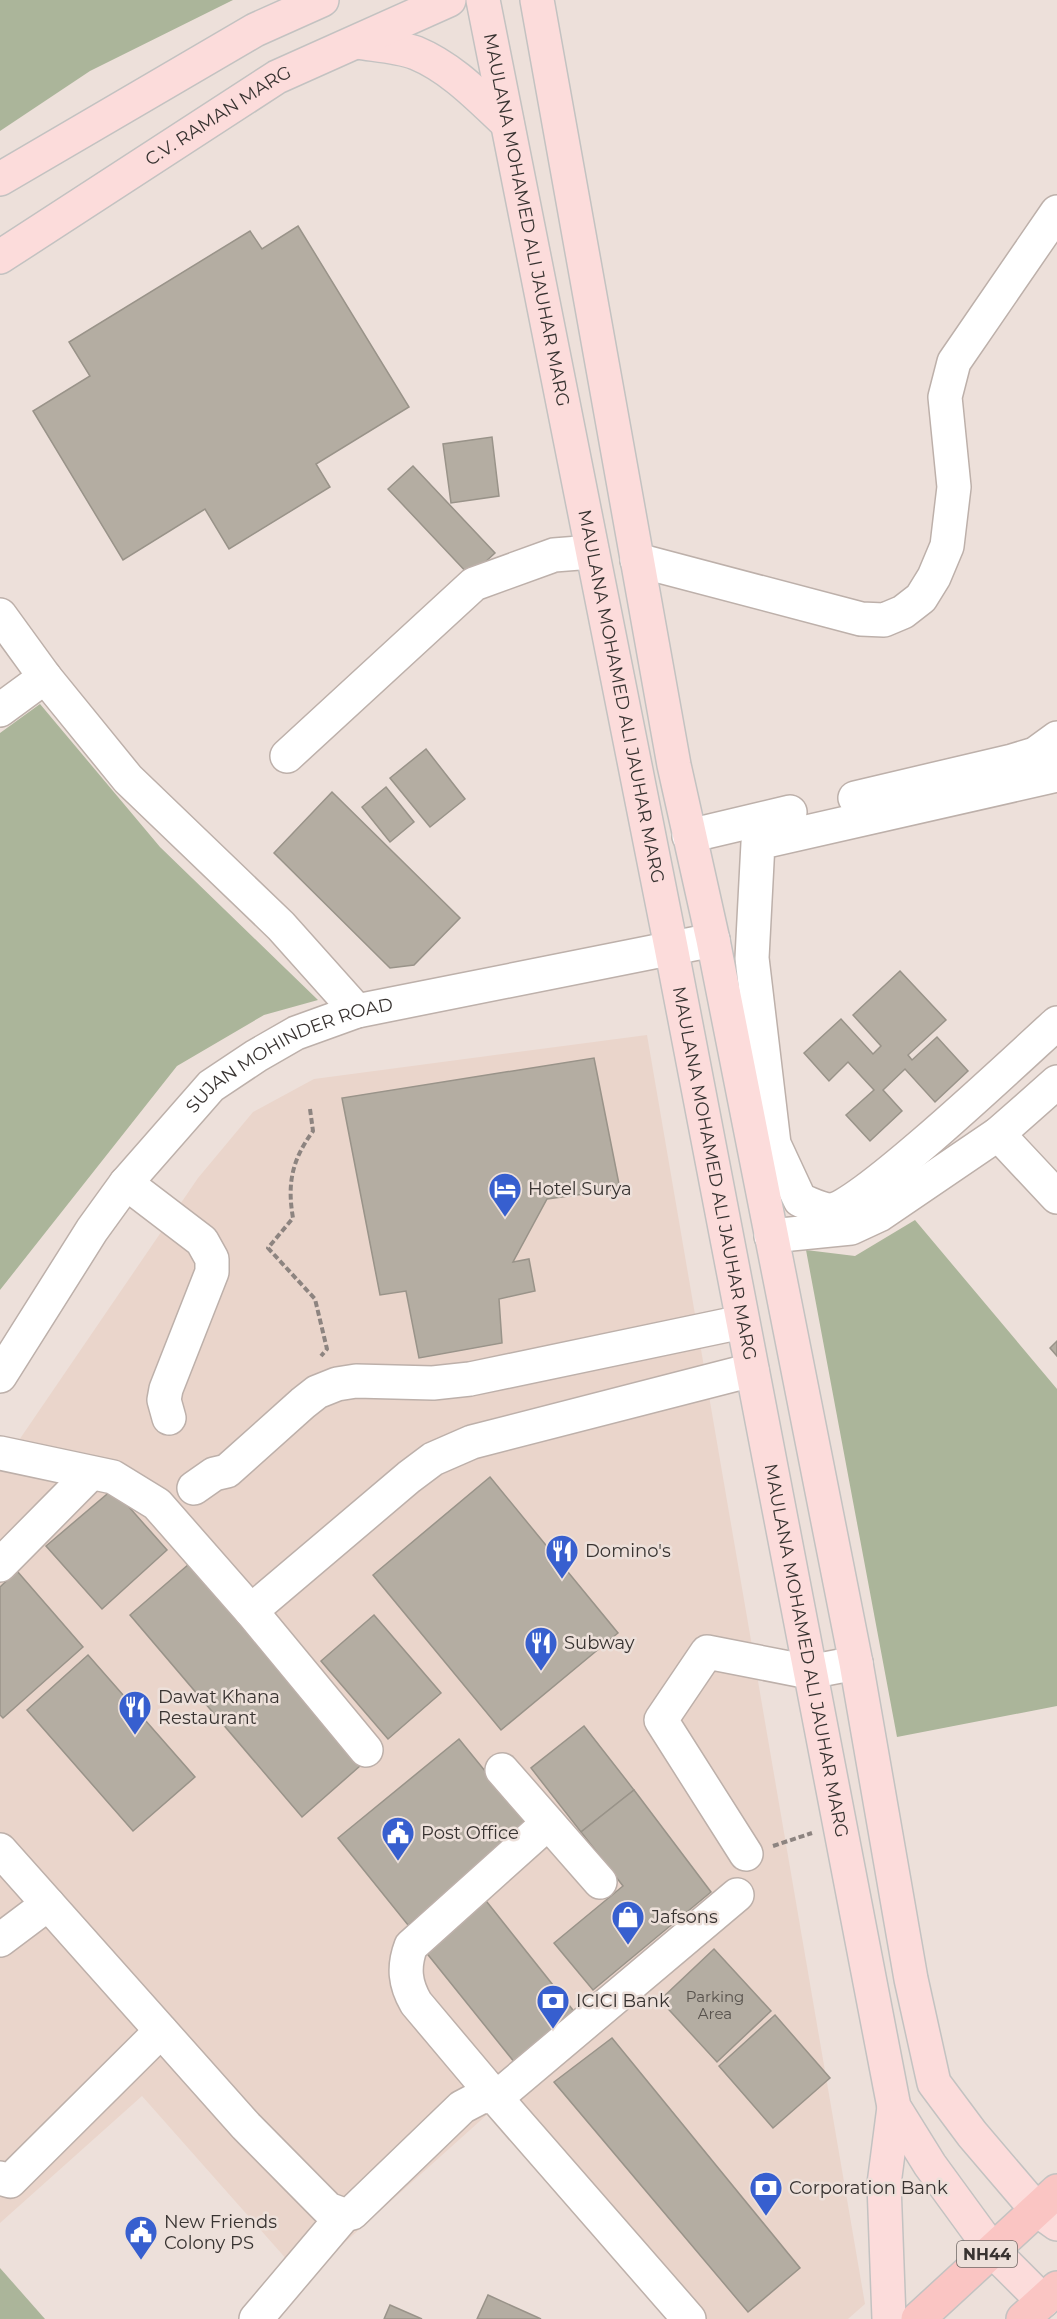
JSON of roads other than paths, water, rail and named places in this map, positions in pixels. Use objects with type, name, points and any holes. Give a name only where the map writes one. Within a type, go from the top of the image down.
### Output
[{"type":"highway","name":"NH44","points":[[918,2319],[992,2250],[1050,2208]]},
{"type":"main road","points":[[0,179],[255,30],[322,0]]},
{"type":"main road","name":"C.V. RAMAN MARG","points":[[0,257],[277,77],[449,0]]},
{"type":"main road","name":"MAULANA MOHAMED ALI JAUHAR MARG","points":[[483,0],[671,947],[894,2108],[930,2165],[992,2250],[1041,2303]]},
{"type":"main road","points":[[537,0],[689,836],[713,940],[855,1663],[911,1979],[934,2083],[972,2134],[1050,2208]]},
{"type":"main road","points":[[357,42],[414,52],[435,63],[460,79],[507,123]]},
{"type":"main road","points":[[889,2319],[884,2184],[894,2108]]},
{"type":"street","points":[[637,560],[861,619],[884,621],[903,612],[921,598],[934,577],[947,546],[954,487],[945,397],[954,362],[1057,212]]},
{"type":"street","points":[[287,756],[474,584],[554,555],[592,552]]},
{"type":"street","points":[[0,615],[45,677],[128,779],[281,926],[357,1011]]},
{"type":"street","points":[[0,710],[45,677]]},
{"type":"street","points":[[689,836],[1012,761],[1035,754],[1057,738]]},
{"type":"street","points":[[1057,772],[1053,776],[758,843],[752,958],[774,1144],[800,1200],[830,1210],[842,1206],[895,1168],[1057,1023]]},
{"type":"street","name":"SUJAN MOHINDER ROAD","points":[[0,1376],[126,1183],[212,1086],[296,1033],[357,1011],[713,940]]},
{"type":"street","points":[[771,1236],[851,1228],[879,1215],[998,1134],[1057,1082]]},
{"type":"street","points":[[998,1134],[1057,1197]]},
{"type":"street","points":[[126,1183],[202,1241],[212,1259],[212,1272],[166,1389],[164,1400],[169,1418]]},
{"type":"street","points":[[194,1488],[214,1474],[227,1471],[317,1392],[338,1384],[356,1382],[433,1383],[470,1379],[742,1322]]},
{"type":"street","points":[[251,1611],[433,1459],[472,1442],[752,1370]]},
{"type":"street","points":[[0,1452],[113,1477],[157,1504],[251,1611],[366,1750]]},
{"type":"street","points":[[0,1565],[91,1473]]},
{"type":"street","points":[[746,1854],[662,1720],[707,1652],[809,1672],[855,1663]]},
{"type":"street","points":[[502,1770],[600,1882]]},
{"type":"street","points":[[548,1823],[411,1946],[406,1960],[408,1990],[416,2003],[496,2098],[689,2319]]},
{"type":"street","points":[[0,1850],[246,2126],[328,2209],[344,2215],[352,2213],[462,2107],[483,2096],[496,2098],[737,1894]]},
{"type":"street","points":[[0,1940],[48,1904]]},
{"type":"street","points":[[0,2178],[10,2181],[161,2031]]},
{"type":"street","points":[[256,2319],[344,2215]]},
{"type":"place","name":"Hotel Surya","points":[[505,1218]]},
{"type":"place","name":"Domino's","points":[[562,1580]]},
{"type":"place","name":"Subway","points":[[541,1672]]},
{"type":"place","name":"Dawat Khana Restaurant","points":[[135,1736]]},
{"type":"place","name":"Post Office","points":[[398,1862]]},
{"type":"place","name":"Jafsons","points":[[628,1946]]},
{"type":"place","name":"ICICI Bank","points":[[553,2030]]},
{"type":"place","name":"Corporation Bank","points":[[766,2217]]},
{"type":"place","name":"New Friends Colony PS","points":[[141,2261]]}]
